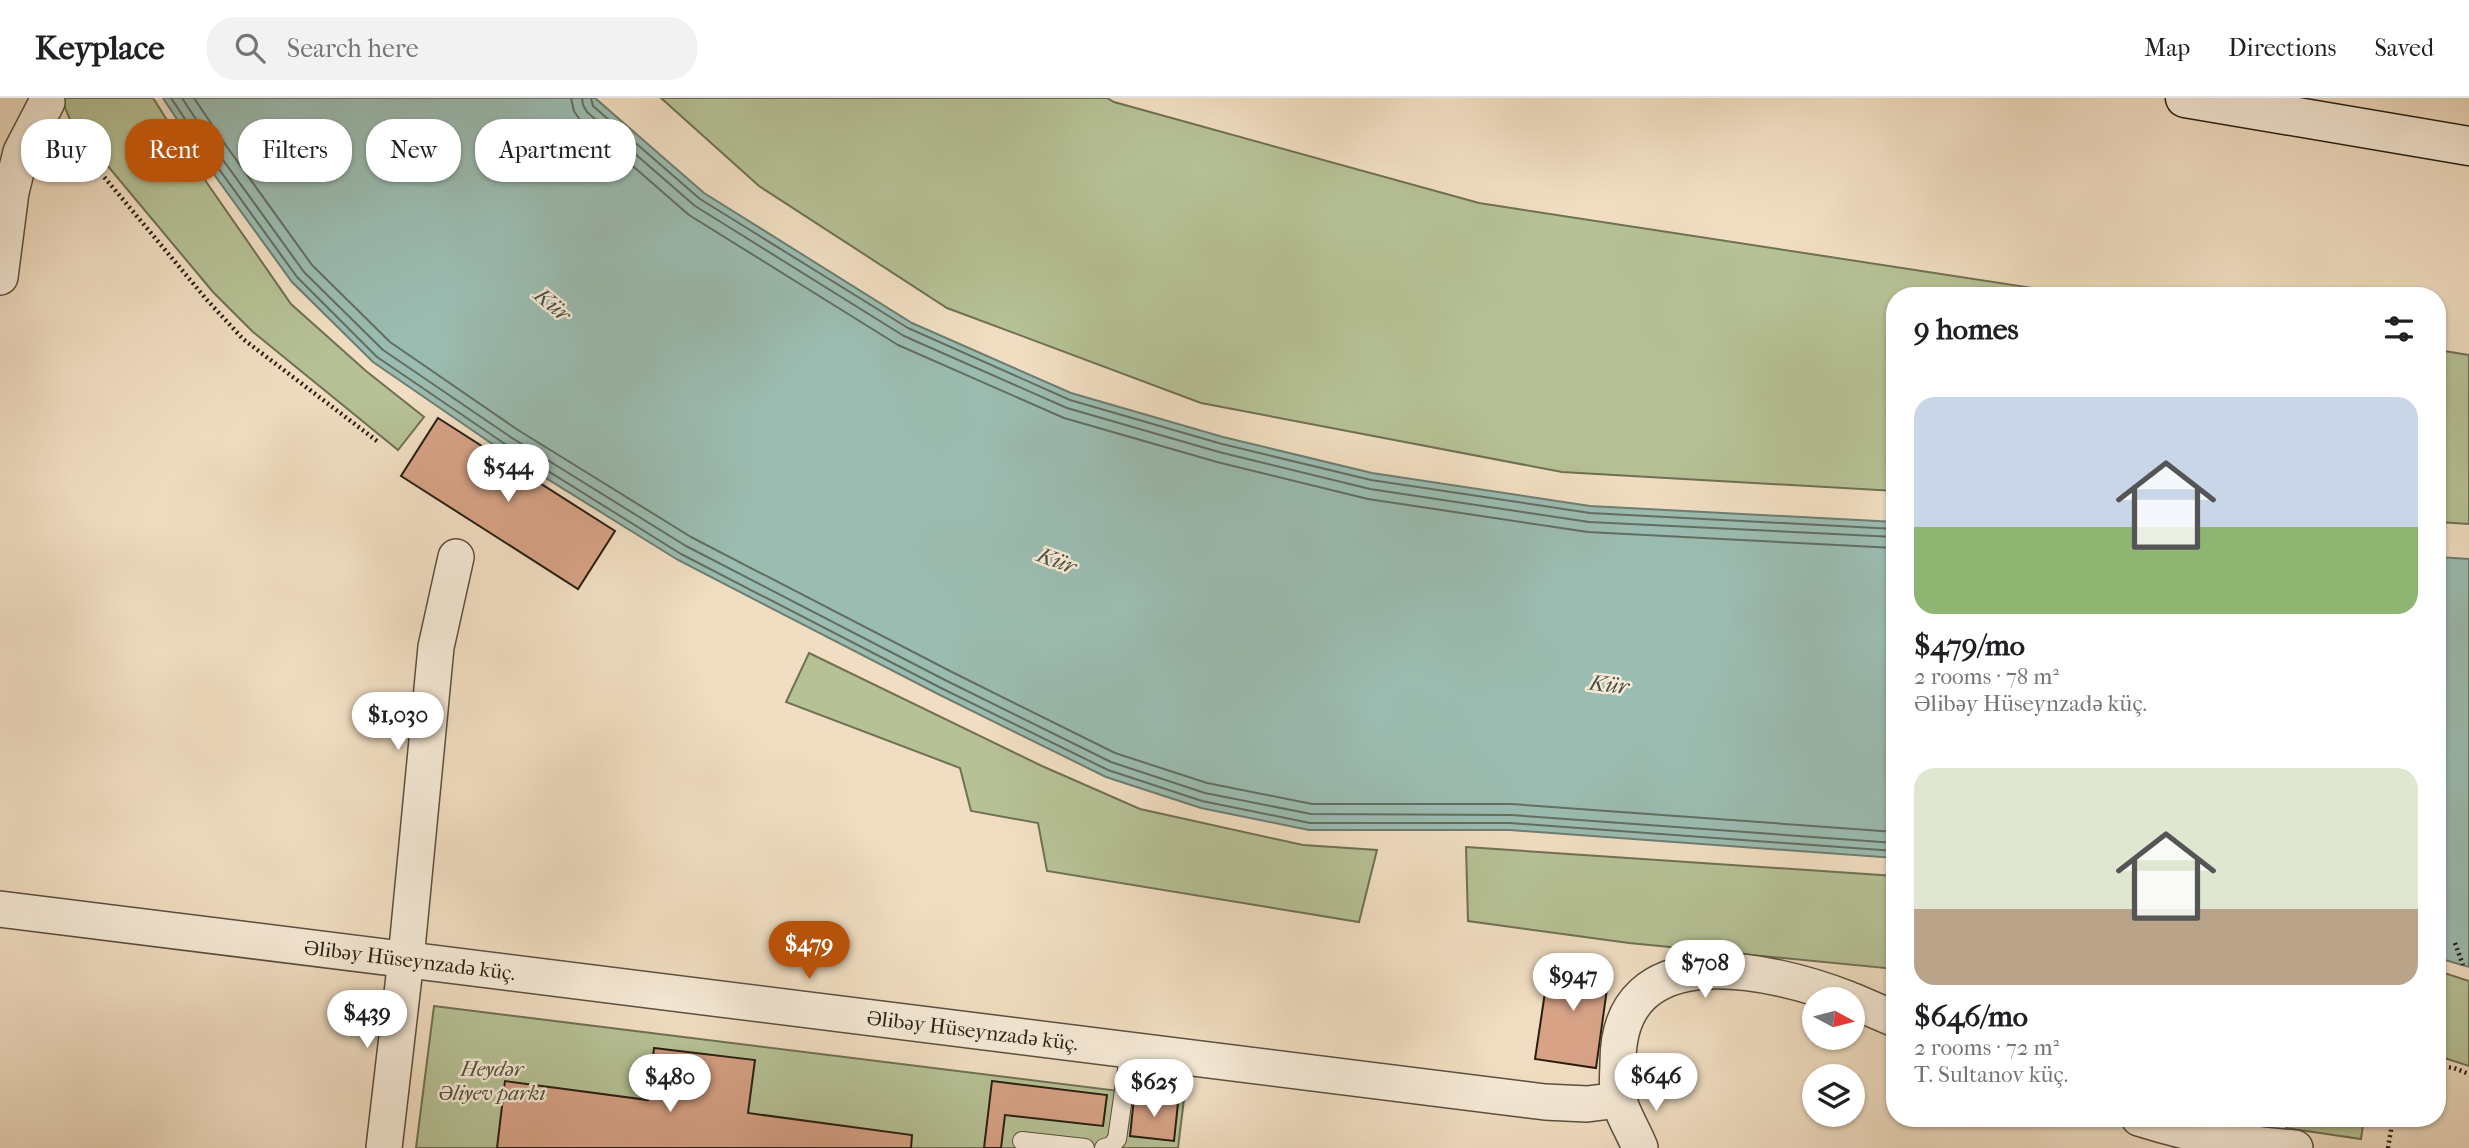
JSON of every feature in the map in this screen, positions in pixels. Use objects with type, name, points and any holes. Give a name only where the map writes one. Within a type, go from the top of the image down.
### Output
[{"type":"street","points":[[2185,98],[2469,146]]},
{"type":"street","points":[[0,277],[11,192],[21,152],[47,102]]},
{"type":"street","points":[[384,1148],[406,959],[436,648],[456,556]]},
{"type":"street","name":"Əlibəy Hüseynzadə küç.","points":[[0,909],[1545,1102],[1587,1104],[1619,1100]]},
{"type":"street","points":[[1640,1148],[1619,1100],[1618,1046],[1630,1006],[1653,984],[1684,973],[1739,971],[1793,982],[1872,1005]]},
{"type":"street","points":[[2234,1129],[2295,1148]]},
{"type":"lane","points":[[1104,1148],[1111,1146],[1117,1139],[1130,1049]]},
{"type":"lane","points":[[1022,1141],[1086,1148]]},
{"type":"path","points":[[47,102],[72,140],[207,300],[243,338],[377,441]]},
{"type":"path","points":[[2455,943],[2463,965]]},
{"type":"path","points":[[2446,1067],[2469,1074]]},
{"type":"path","points":[[2388,1148],[2392,1127]]},
{"type":"green space","points":[[61,98],[153,98],[166,119],[125,119],[125,182],[206,182],[291,304],[366,371],[424,417],[398,450],[253,332],[213,292],[111,170],[111,119],[70,119]]},
{"type":"green space","points":[[661,98],[1107,98],[1479,203],[2025,287],[1886,287],[1886,490],[1562,472],[1201,403],[947,308],[759,186]]},
{"type":"green space","points":[[2446,351],[2469,355],[2469,524],[2446,523]]},
{"type":"green space","points":[[809,653],[1042,766],[1140,809],[1303,845],[1377,850],[1359,922],[1047,871],[1038,823],[971,811],[960,768],[786,702]]},
{"type":"green space","points":[[1466,847],[1886,875],[1886,968],[1629,943],[1468,921]]},
{"type":"green space","points":[[2446,974],[2469,981],[2469,1066],[2446,1059]]},
{"type":"green space","name":"Heydər Əliyev parkı","points":[[434,1006],[1184,1099],[1178,1148],[416,1148]]},
{"type":"green space","points":[[2286,1127],[2363,1127],[2361,1139]]},
{"type":"water","name":"Kür","points":[[163,98],[595,98],[619,119],[475,119],[475,182],[636,182],[636,134],[704,193],[912,323],[1071,393],[1223,437],[1372,473],[1590,506],[1886,522],[1886,857],[1510,830],[1309,830],[1201,808],[1106,777],[678,560],[504,452],[373,362],[292,282],[220,182],[224,182],[224,119],[177,119]]},
{"type":"water","points":[[2446,558],[2469,559],[2469,967],[2446,960]]},
{"type":"building","points":[[438,418],[615,531],[578,589],[401,476]]},
{"type":"building","points":[[1550,959],[1610,967],[1596,1068],[1535,1059]]},
{"type":"building","points":[[654,1048],[755,1060],[748,1113],[912,1135],[911,1148],[497,1148],[505,1081],[648,1100]]},
{"type":"building","points":[[992,1081],[1107,1095],[1103,1126],[1005,1115],[1001,1148],[984,1148]]},
{"type":"building","points":[[1134,1098],[1178,1103],[1174,1141],[1130,1136]]}]
